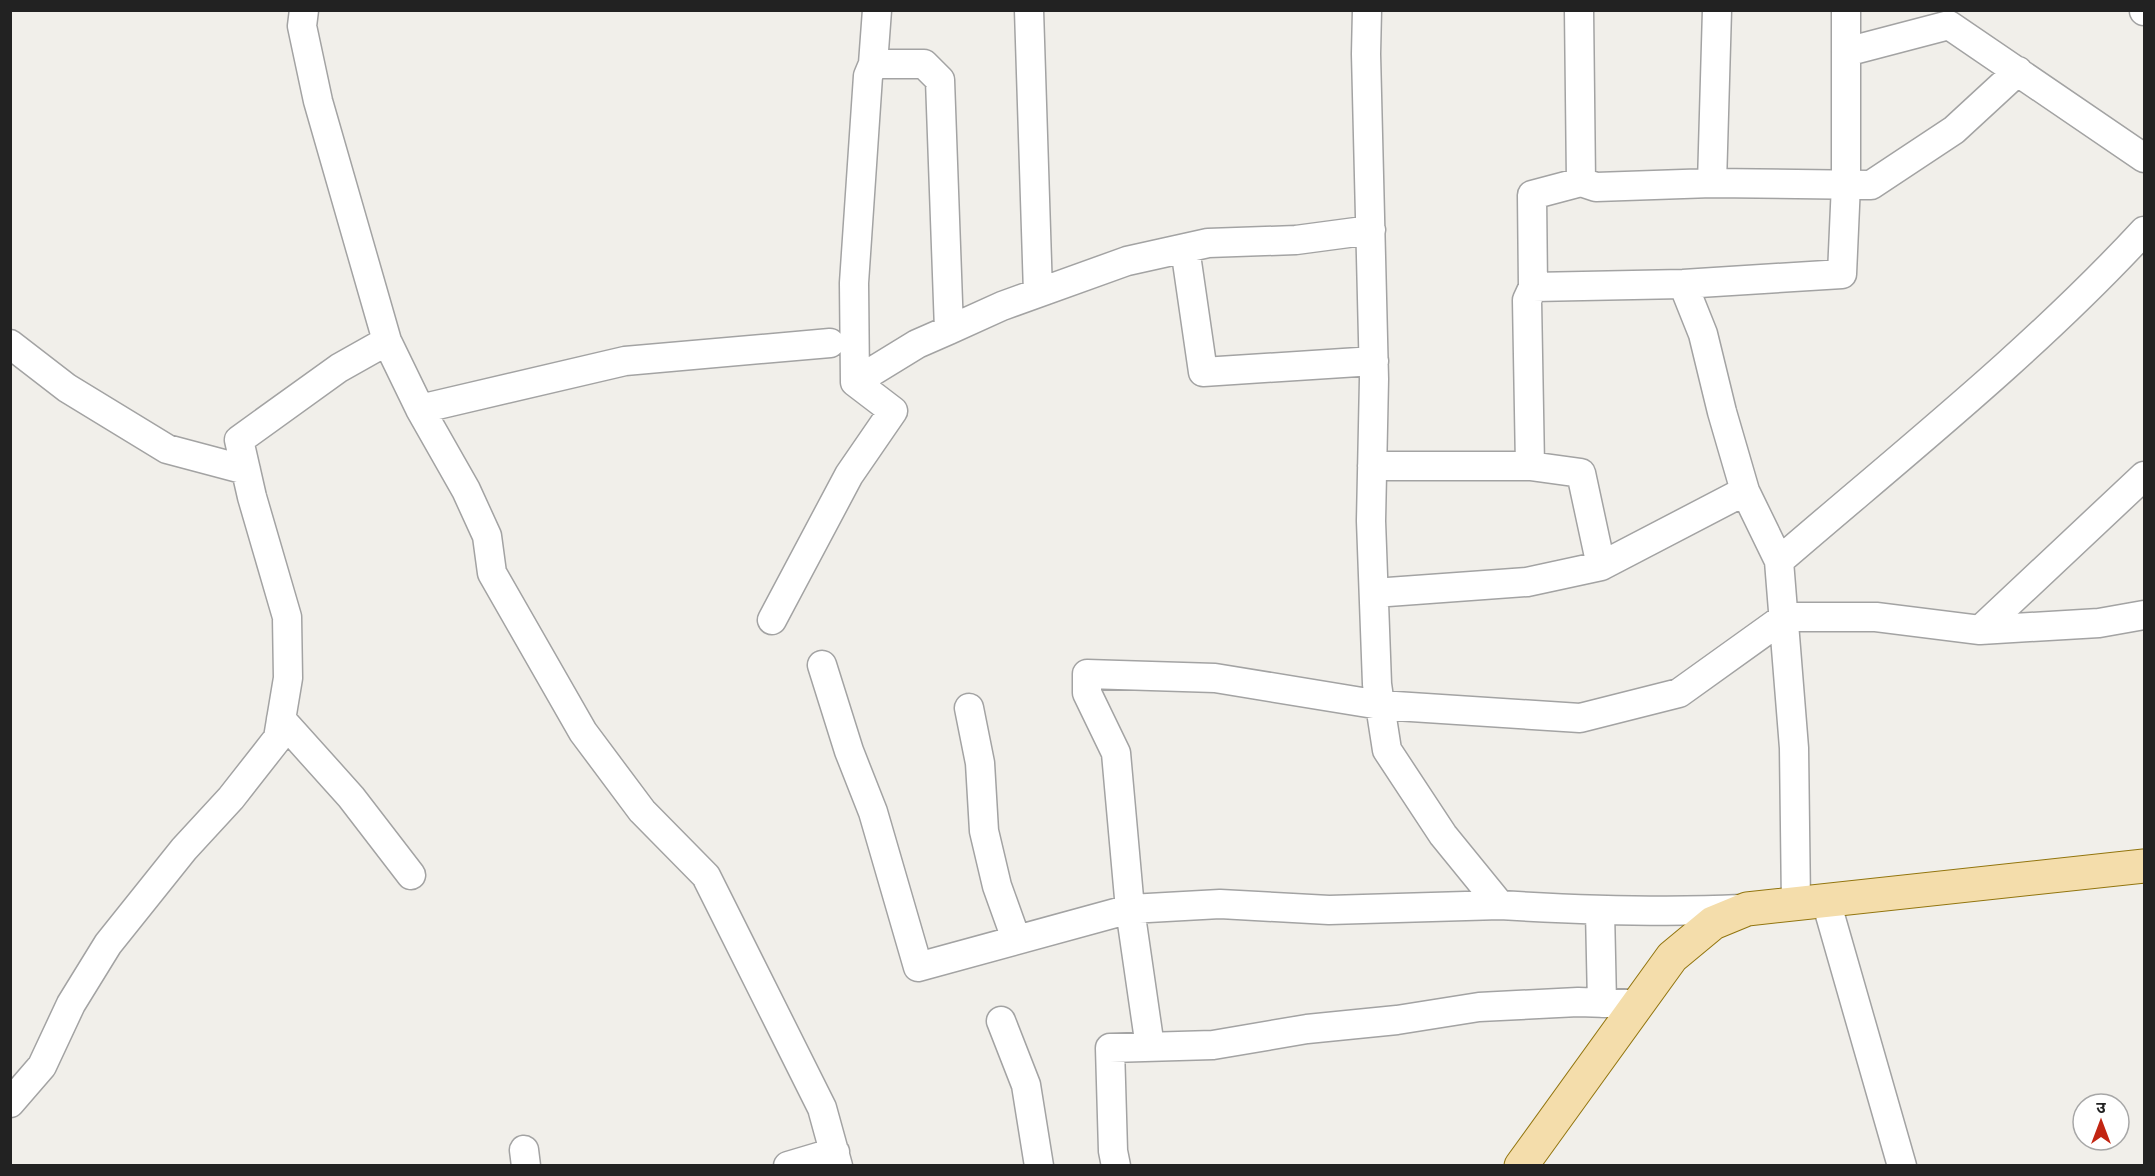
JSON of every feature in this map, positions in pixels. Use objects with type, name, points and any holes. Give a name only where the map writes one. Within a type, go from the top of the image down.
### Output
[{"type":"main road","points":[[1521,1166],[1672,957],[1713,923],[1747,909],[2145,866]]},
{"type":"street","points":[[304,10],[302,26],[318,101],[387,341],[420,409],[466,490],[483,527],[487,536],[492,573],[583,732],[642,811],[706,876],[822,1108],[836,1159],[788,1166]]},
{"type":"street","points":[[855,382],[854,283],[868,75],[873,64],[877,10]]},
{"type":"street","points":[[1029,10],[1038,293]]},
{"type":"street","points":[[1367,10],[1366,54],[1374,361],[1372,466],[1374,593],[1377,684],[1380,705],[1387,750],[1443,835],[1500,905]]},
{"type":"street","points":[[1579,10],[1581,182]]},
{"type":"street","points":[[1712,183],[1717,10]]},
{"type":"street","points":[[1533,287],[1683,284],[1842,274],[1846,184],[1846,10]]},
{"type":"street","points":[[1846,52],[1949,25],[2145,158]]},
{"type":"street","points":[[873,64],[924,64],[940,80],[949,330]]},
{"type":"street","points":[[1530,466],[1527,300],[1533,287],[1532,195],[1581,182],[1596,187],[1712,183],[1871,185],[1954,130],[2018,71]]},
{"type":"street","points":[[855,382],[917,344],[1038,293],[1126,261],[1208,243],[1296,240],[1371,230]]},
{"type":"street","points":[[1779,561],[2003,367],[2104,274],[2145,231]]},
{"type":"street","points":[[1185,248],[1203,372],[1374,361]]},
{"type":"street","points":[[1683,284],[1703,334],[1722,412],[1745,491],[1779,561],[1794,748],[1811,902],[1902,1166]]},
{"type":"street","points":[[10,1103],[42,1066],[71,1004],[108,944],[184,849],[231,798],[278,738],[288,678],[287,617],[239,440],[339,368],[387,341]]},
{"type":"street","points":[[420,409],[625,361],[830,343]]},
{"type":"street","points":[[10,344],[67,388],[167,449],[246,470]]},
{"type":"street","points":[[772,620],[849,476],[893,411],[855,382]]},
{"type":"street","points":[[1372,466],[1530,466],[1581,473],[1601,566]]},
{"type":"street","points":[[1980,630],[2145,476]]},
{"type":"street","points":[[1374,593],[1527,582],[1601,566],[1745,491]]},
{"type":"street","points":[[1150,1047],[1130,909],[1116,753],[1087,693],[1087,674],[1215,678],[1380,705],[1580,718],[1679,693],[1785,616],[1876,617],[1980,630],[2099,623],[2145,615]]},
{"type":"street","points":[[822,665],[849,751],[873,812],[918,967],[1130,909],[1220,904],[1329,910],[1500,905],[1600,911],[1683,912],[1747,909]]},
{"type":"street","points":[[969,708],[980,763],[984,831],[998,886],[1016,939]]},
{"type":"street","points":[[281,719],[351,797],[411,875]]},
{"type":"street","points":[[1600,911],[1602,1003]]},
{"type":"street","points":[[1116,1166],[1113,1151],[1110,1048],[1213,1046],[1307,1029],[1397,1020],[1479,1007],[1638,1004]]},
{"type":"street","points":[[1001,1021],[1026,1085],[1039,1166]]}]
